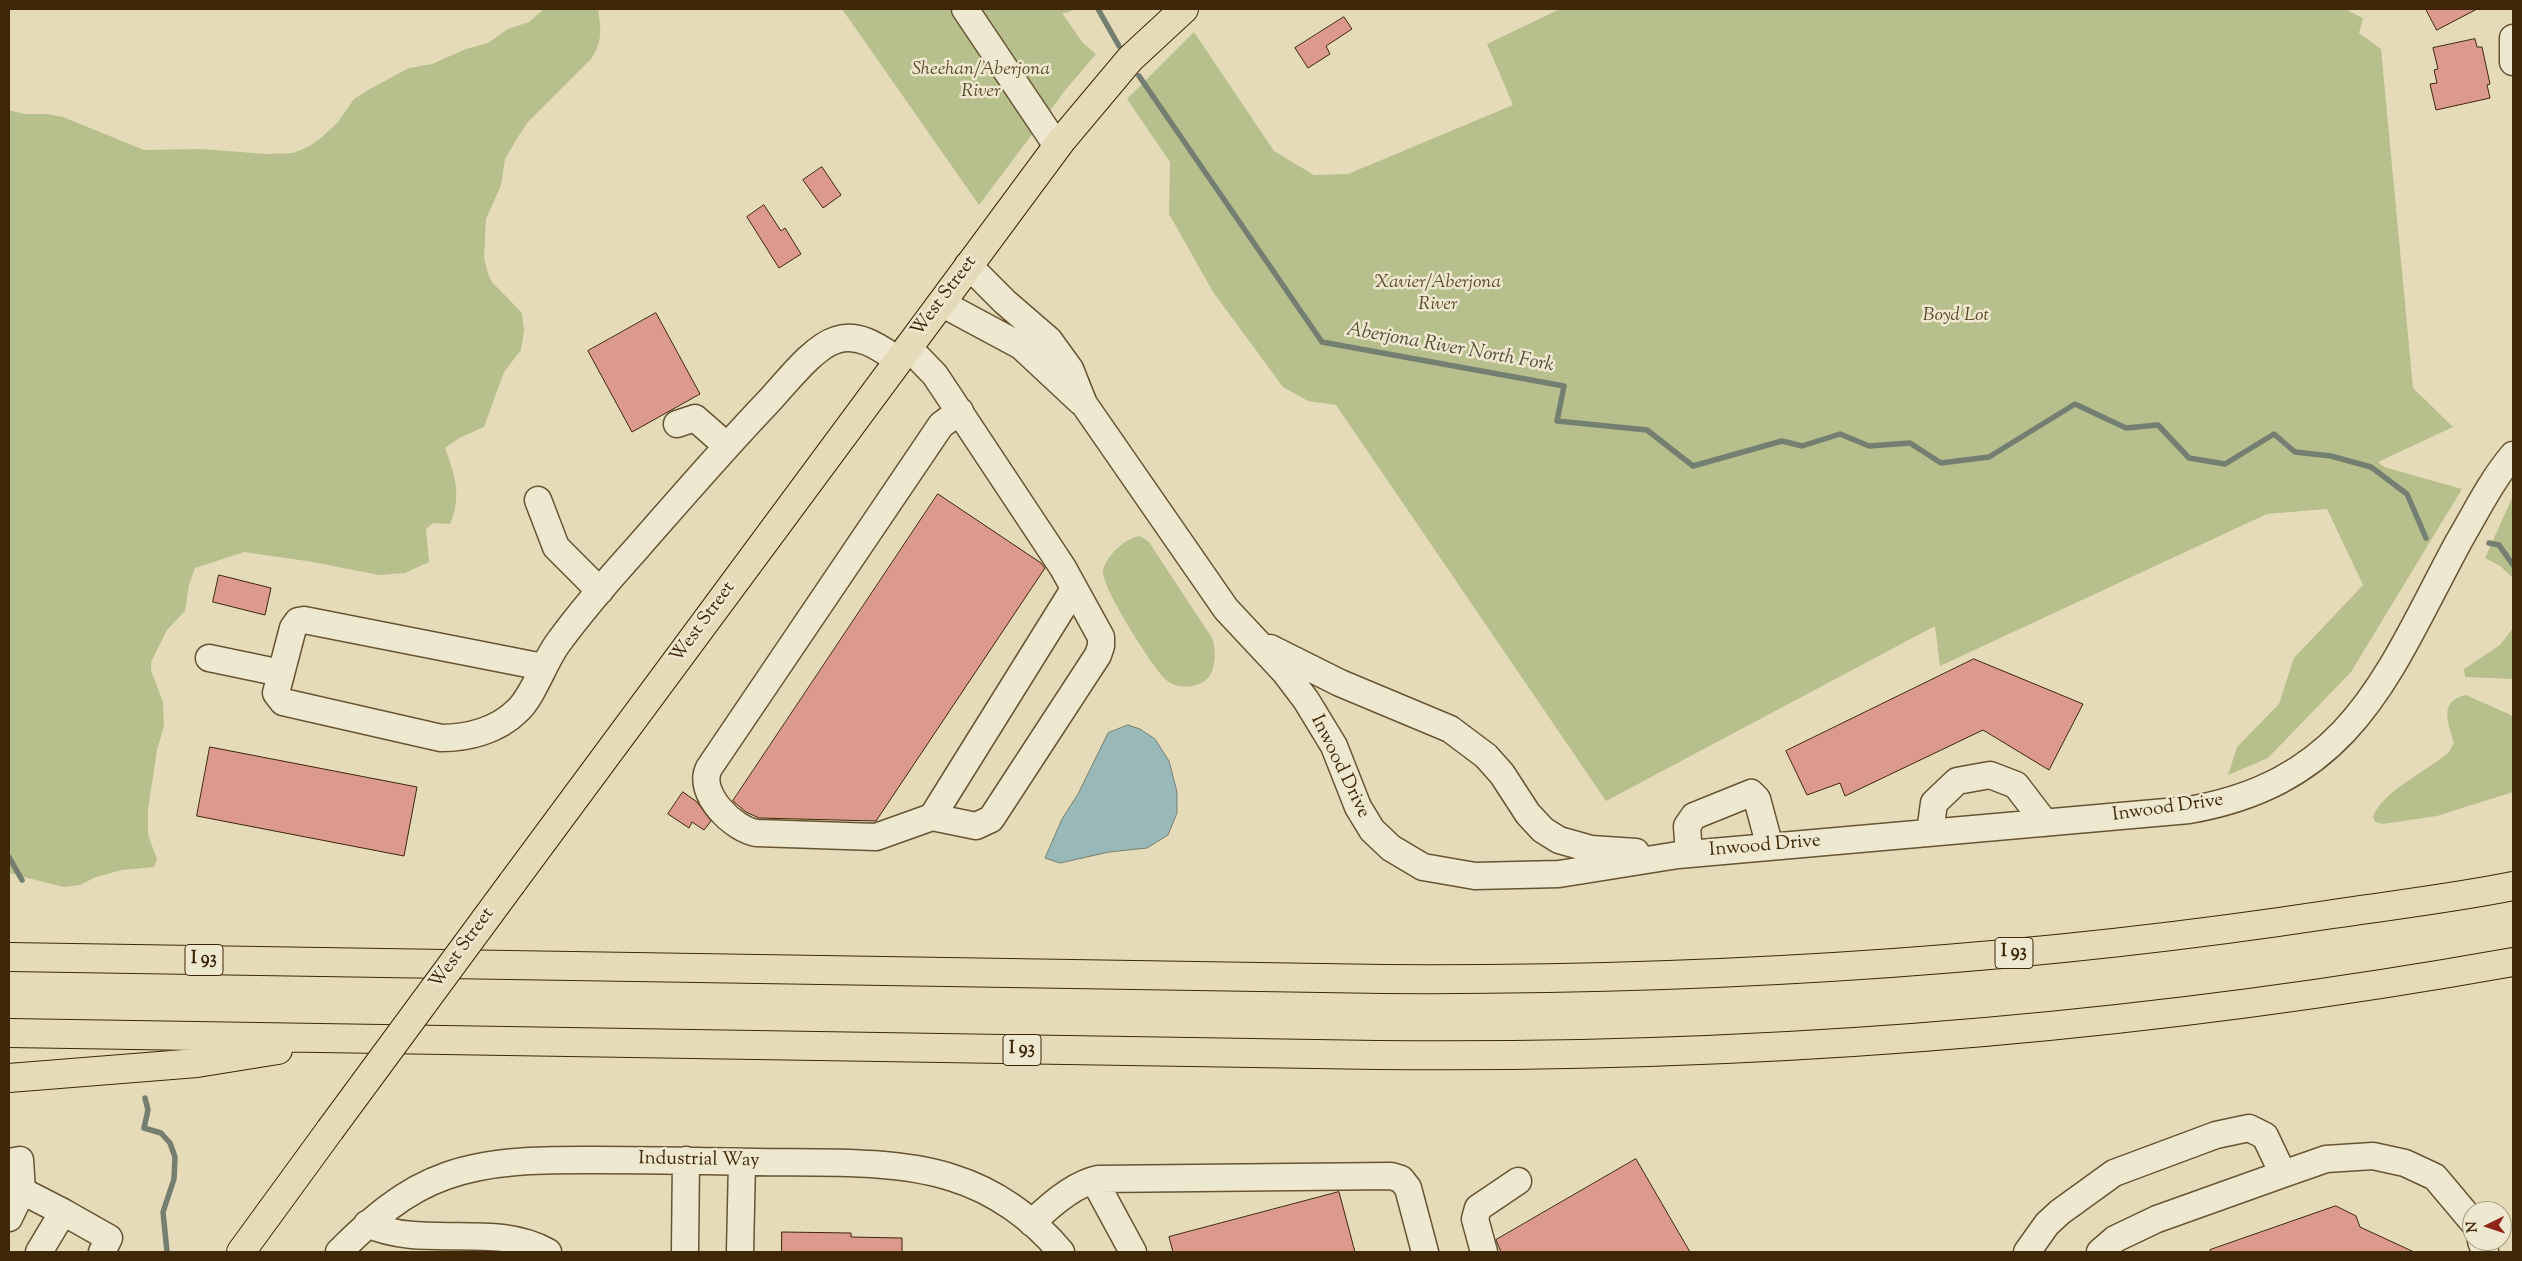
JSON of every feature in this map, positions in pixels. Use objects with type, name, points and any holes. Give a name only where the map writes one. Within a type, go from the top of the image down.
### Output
[{"type":"main road","name":"West Street","points":[[241,1252],[512,882],[1058,146],[1084,112],[1130,59],[1184,9]]},
{"type":"main road","name":"I 93","points":[[9,956],[1364,979],[1612,978],[1857,966],[2063,948],[2279,922],[2513,886]]},
{"type":"main road","name":"I 93","points":[[9,1033],[1377,1056],[1658,1052],[1867,1041],[2076,1023],[2296,996],[2513,962]]},
{"type":"main road","points":[[9,1078],[197,1063],[350,1039]]},
{"type":"street","points":[[965,9],[1058,146]]},
{"type":"street","points":[[2513,38],[2513,62]]},
{"type":"street","name":"Inwood Drive","points":[[968,265],[1005,302],[1049,340],[1070,369],[1084,404],[1217,597],[1284,671],[1326,731],[1367,824],[1391,848],[1415,863],[1440,871],[1475,876],[1559,874],[1684,854],[2209,807],[2251,793],[2292,774],[2314,760],[2348,729],[2384,682],[2472,519],[2496,477],[2513,455]]},
{"type":"street","name":"Inwood Drive","points":[[941,303],[1020,346],[1039,362],[1056,381],[1084,404]]},
{"type":"street","points":[[544,667],[304,620],[298,621],[293,628],[276,691],[278,698],[283,702],[440,738],[453,738],[480,732],[507,720],[519,710],[544,667],[557,644],[600,591],[727,446],[804,365],[829,343],[842,338],[862,340],[903,353],[935,375],[960,411],[1074,589],[1101,637],[1098,655],[992,819],[976,826],[932,817],[876,837],[752,833],[718,809],[706,774],[941,425],[960,411]]},
{"type":"street","points":[[677,424],[695,418],[727,446]]},
{"type":"street","points":[[538,500],[556,548],[600,591]]},
{"type":"street","points":[[932,817],[1074,589]]},
{"type":"street","name":"Inwood Drive","points":[[1256,641],[1340,683],[1450,729],[1486,756],[1502,774],[1528,814],[1543,830],[1559,840],[1591,849],[1684,854]]},
{"type":"street","points":[[209,658],[281,673]]},
{"type":"street","points":[[1930,833],[1934,804],[1957,780],[1990,775],[2016,785],[2045,823]]},
{"type":"street","points":[[1684,854],[1687,826],[1694,816],[1751,793],[1757,799],[1770,847]]},
{"type":"street","points":[[2028,1252],[2047,1224],[2060,1212],[2114,1173],[2216,1135],[2248,1128],[2265,1136],[2284,1174]]},
{"type":"street","points":[[2100,1252],[2115,1239],[2157,1219],[2326,1159],[2374,1156],[2405,1163],[2434,1176],[2462,1208]]},
{"type":"street","points":[[9,1162],[20,1160],[22,1191],[9,1218]]},
{"type":"street","name":"Industrial Way","points":[[339,1252],[367,1224],[390,1205],[417,1188],[446,1176],[476,1168],[566,1160],[686,1160],[854,1165],[938,1174],[984,1190],[1012,1207],[1032,1223],[1060,1252]]},
{"type":"street","points":[[685,1250],[686,1160]]},
{"type":"street","points":[[740,1252],[742,1162]]},
{"type":"street","points":[[1032,1223],[1046,1208],[1094,1180],[1394,1176],[1401,1179],[1408,1188],[1425,1252]]},
{"type":"street","points":[[1094,1180],[1132,1252]]},
{"type":"street","points":[[1484,1252],[1475,1219],[1478,1208],[1518,1181]]},
{"type":"street","points":[[22,1191],[109,1238],[102,1252]]},
{"type":"street","points":[[39,1252],[63,1212]]},
{"type":"street","points":[[367,1224],[402,1235],[484,1236],[511,1239],[548,1252]]},
{"type":"green space","points":[[544,9],[598,9],[600,29],[598,47],[591,59],[528,122],[505,159],[501,185],[486,219],[484,258],[492,282],[522,313],[524,330],[521,350],[504,372],[484,427],[459,438],[445,448],[456,486],[456,505],[450,524],[433,523],[426,529],[429,562],[405,573],[379,575],[313,562],[244,552],[195,568],[189,585],[185,611],[167,630],[151,662],[151,670],[163,702],[164,726],[157,750],[148,810],[148,835],[157,859],[154,867],[122,870],[96,877],[80,885],[63,887],[9,873],[9,110],[25,114],[47,114],[63,117],[144,150],[200,149],[268,154],[293,153],[308,147],[321,138],[338,122],[354,99],[368,90],[409,68],[432,64],[466,49],[488,43],[508,29],[529,22]]},
{"type":"green space","name":"Sheehan/Aberjona River","points":[[842,9],[1073,9],[1070,12],[1062,13],[1083,43],[1096,54],[1067,88],[979,205]]},
{"type":"green space","name":"Boyd Lot","points":[[1560,9],[2345,9],[2363,18],[2359,33],[2381,49],[2413,388],[2453,427],[2378,462],[2384,467],[2462,489],[2351,672],[2268,758],[2228,775],[2237,747],[2279,704],[2294,658],[2363,585],[2327,509],[2267,514],[1940,666],[1935,626],[1606,801],[1336,405],[1308,401],[1283,387],[1213,292],[1169,214],[1170,162],[1127,99],[1194,32],[1274,151],[1314,175],[1348,174],[1513,105],[1487,44]]},
{"type":"green space","points":[[2513,496],[2513,578],[2500,566],[2485,558]]},
{"type":"green space","points":[[1140,536],[1149,542],[1212,638],[1215,657],[1213,667],[1210,675],[1201,683],[1183,687],[1166,680],[1159,673],[1129,627],[1110,593],[1103,571],[1108,560],[1123,544],[1134,537]]},
{"type":"green space","points":[[2513,628],[2513,679],[2465,677],[2464,669],[2500,645]]},
{"type":"green space","points":[[2466,695],[2513,716],[2513,792],[2437,816],[2383,824],[2375,822],[2373,817],[2378,808],[2395,790],[2449,752],[2454,743],[2449,728],[2448,708],[2451,702]]},
{"type":"water","points":[[1128,725],[1140,729],[1155,739],[1169,761],[1177,792],[1177,813],[1168,835],[1147,848],[1109,852],[1060,863],[1045,858],[1062,819],[1078,794],[1108,733]]},
{"type":"building","points":[[2426,9],[2477,9],[2437,30]]},
{"type":"building","points":[[1344,17],[1352,29],[1326,46],[1330,54],[1308,68],[1295,48]]},
{"type":"building","points":[[2475,39],[2477,47],[2482,47],[2490,84],[2487,85],[2490,98],[2436,110],[2430,84],[2437,83],[2434,70],[2438,69],[2433,48]]},
{"type":"building","points":[[822,167],[841,195],[823,208],[803,180]]},
{"type":"building","points":[[764,205],[781,231],[785,228],[801,254],[779,268],[747,217]]},
{"type":"building","points":[[656,313],[700,394],[632,432],[588,351]]},
{"type":"building","points":[[938,494],[1041,563],[1045,568],[876,821],[759,818],[746,812],[733,801]]},
{"type":"building","points":[[219,575],[271,588],[265,615],[213,602]]},
{"type":"building","points":[[1974,659],[2083,704],[2049,770],[1983,730],[1845,796],[1840,783],[1807,795],[1786,751]]},
{"type":"building","points":[[210,747],[417,787],[404,856],[197,816]]},
{"type":"building","points":[[683,792],[697,802],[711,821],[704,830],[692,822],[689,828],[668,814]]},
{"type":"building","points":[[1636,1159],[1690,1252],[1501,1252],[1496,1240]]},
{"type":"building","points":[[1339,1192],[1355,1252],[1173,1252],[1169,1237]]},
{"type":"building","points":[[2336,1206],[2356,1216],[2360,1227],[2414,1252],[2210,1252],[2210,1250]]},
{"type":"building","points":[[782,1232],[851,1233],[851,1237],[902,1238],[902,1252],[782,1252]]},
{"type":"waterway","name":"Aberjona River North Fork","points":[[1098,9],[1119,46]]},
{"type":"waterway","name":"Aberjona River North Fork","points":[[1139,76],[1322,342],[1564,386],[1557,421],[1647,430],[1693,466],[1782,441],[1802,446],[1840,434],[1869,446],[1910,443],[1941,463],[1989,457],[2075,404],[2126,428],[2158,425],[2189,458],[2225,464],[2274,434],[2295,452],[2331,456],[2371,467],[2407,494],[2426,538]]},
{"type":"waterway","name":"Aberjona River North Fork","points":[[2489,543],[2499,545],[2513,565]]},
{"type":"waterway","points":[[9,857],[22,880]]},
{"type":"waterway","points":[[145,1098],[148,1110],[144,1128],[161,1133],[170,1143],[175,1157],[174,1179],[163,1212],[167,1252]]},
{"type":"park label","name":"Xavier/Aberjona River","points":[[1438,295]]}]
